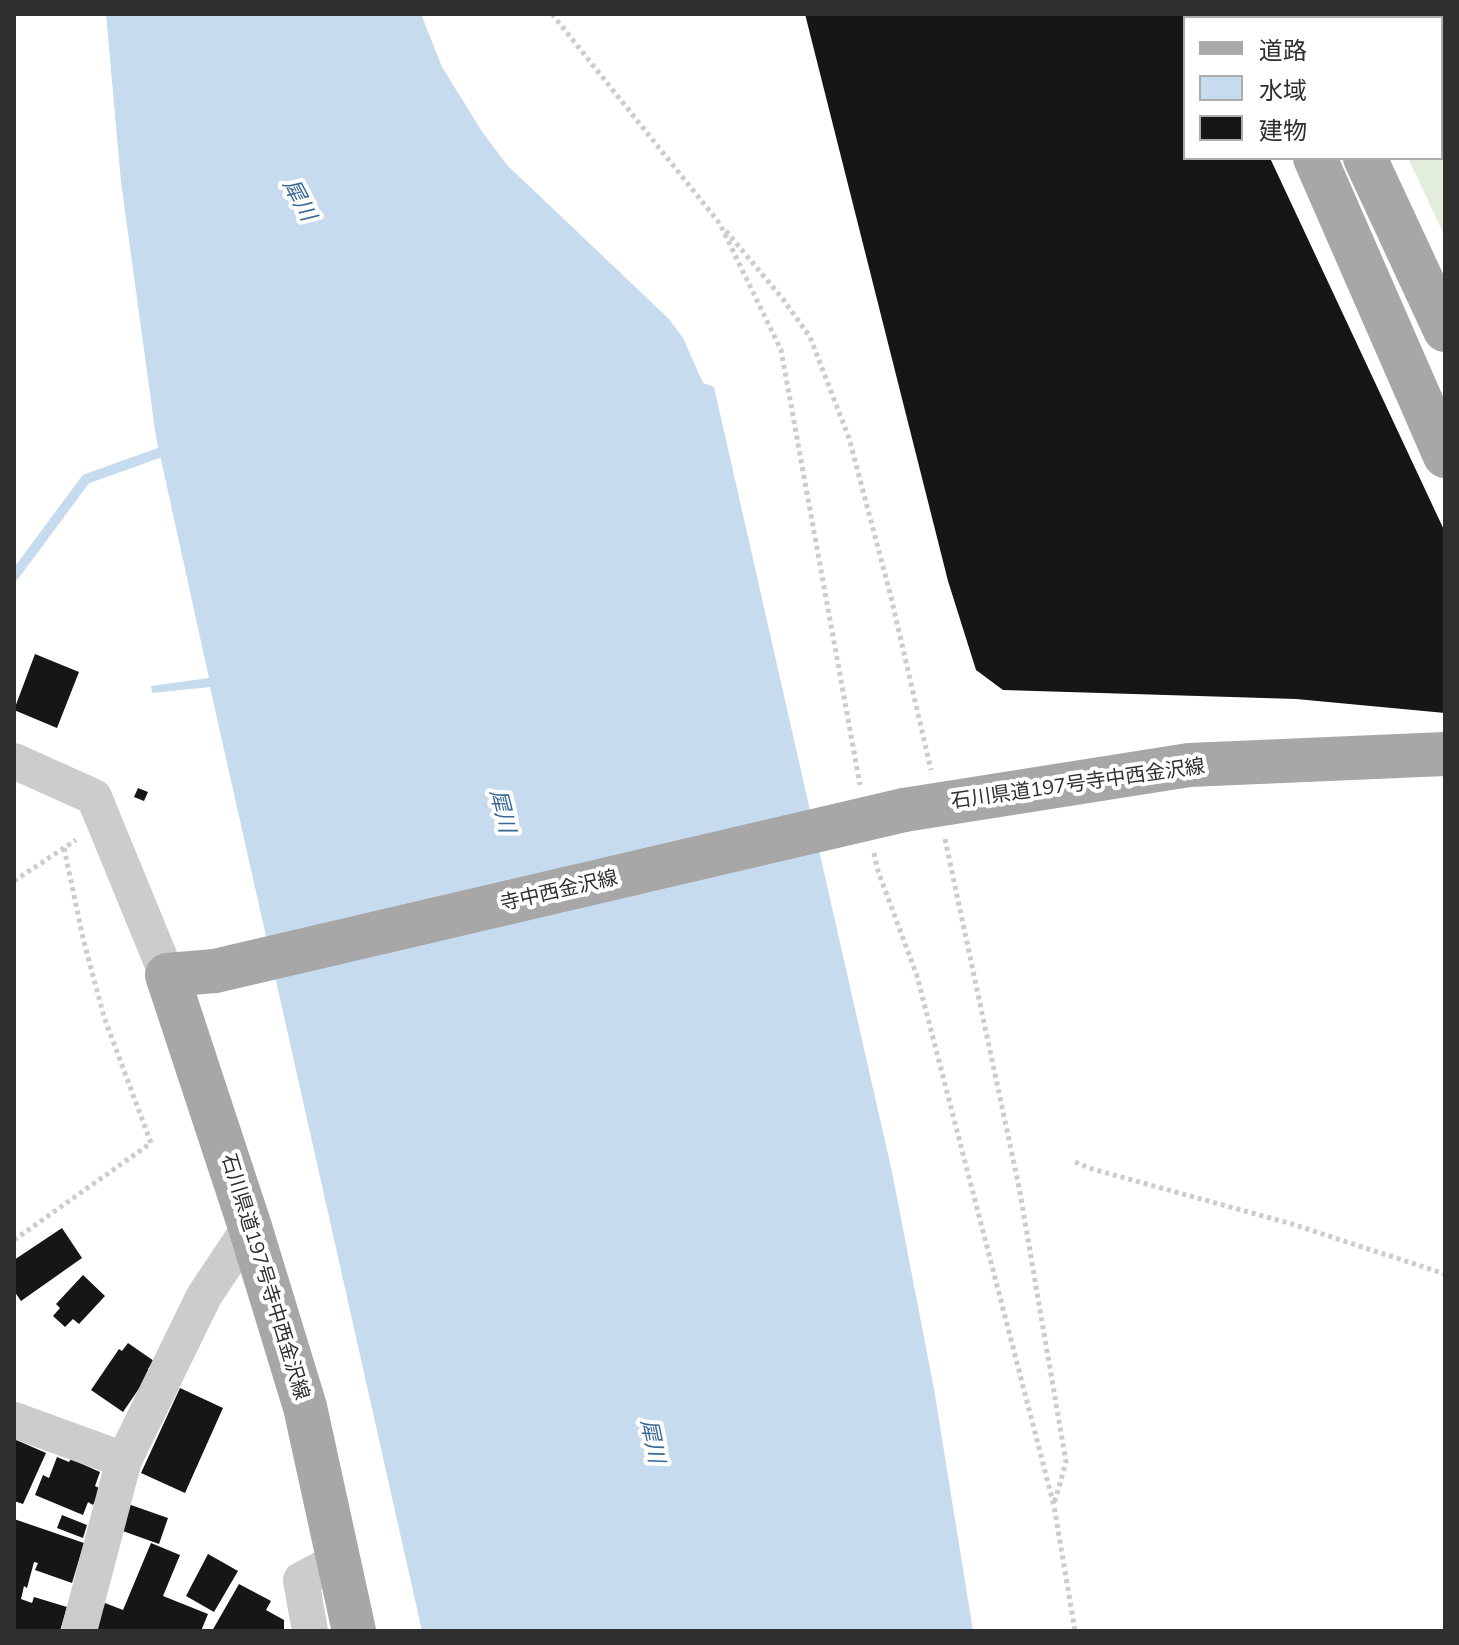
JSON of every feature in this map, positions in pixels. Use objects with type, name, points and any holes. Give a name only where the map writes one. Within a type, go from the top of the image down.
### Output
[{"type":"main road","points":[[1316,160],[1445,456]]},
{"type":"main road","points":[[1366,160],[1445,330]]},
{"type":"main road","name":"石川県道197号寺中西金沢線","points":[[921,807],[1189,765],[1445,754]]},
{"type":"main road","name":"寺中西金沢線","points":[[167,975],[215,971],[921,807]]},
{"type":"main road","name":"石川県道197号寺中西金沢線","points":[[167,975],[305,1407],[354,1631]]},
{"type":"street","points":[[14,761],[94,797],[167,975]]},
{"type":"street","points":[[79,1631],[124,1460],[204,1296],[250,1227]]},
{"type":"street","points":[[14,1420],[124,1460]]},
{"type":"street","points":[[310,1631],[301,1580],[339,1560]]},
{"type":"path","points":[[720,224],[810,337],[849,438],[891,597],[921,807],[1019,1187],[1066,1462],[1054,1506]]},
{"type":"path","points":[[14,881],[104,822]]},
{"type":"path","points":[[14,1240],[151,1143],[104,1017],[64,848]]},
{"type":"path","points":[[1075,1162],[1292,1224],[1445,1274]]},
{"type":"green space","points":[[1443,92],[1445,95],[1445,237],[1409,160],[1443,160]]},
{"type":"water","name":"犀川","points":[[106,14],[421,14],[442,67],[507,165],[669,319],[683,338],[703,383],[714,387],[892,1172],[934,1389],[973,1631],[422,1631],[210,687],[152,693],[151,686],[209,678],[156,437],[121,182]]},
{"type":"building","points":[[805,14],[1202,14],[1183,16],[1183,160],[1271,160],[1445,532],[1445,713],[1296,699],[1003,690],[976,670],[948,581]]},
{"type":"building","points":[[35,654],[79,672],[57,728],[14,710]]},
{"type":"building","points":[[138,788],[148,792],[144,801],[134,797]]},
{"type":"building","points":[[62,1228],[82,1258],[21,1301],[14,1291],[14,1260]]},
{"type":"building","points":[[83,1275],[105,1296],[79,1324],[73,1319],[65,1327],[53,1316],[60,1308],[56,1304]]},
{"type":"building","points":[[128,1343],[154,1361],[148,1369],[151,1371],[123,1412],[91,1390],[119,1349],[122,1351]]},
{"type":"building","points":[[180,1388],[223,1408],[185,1493],[141,1473]]},
{"type":"building","points":[[14,1439],[46,1453],[23,1504],[14,1501]]},
{"type":"building","points":[[57,1457],[69,1462],[71,1459],[100,1472],[95,1486],[101,1489],[93,1505],[88,1502],[83,1515],[35,1495],[43,1475],[49,1478]]},
{"type":"building","points":[[128,1504],[168,1518],[159,1544],[120,1530]]},
{"type":"building","points":[[62,1515],[87,1525],[83,1538],[57,1528]]},
{"type":"building","points":[[14,1519],[84,1543],[72,1583],[35,1570],[38,1563],[34,1562],[27,1588],[24,1586],[21,1599],[32,1603],[34,1597],[67,1607],[60,1631],[14,1631]]},
{"type":"building","points":[[151,1543],[180,1555],[163,1596],[208,1614],[201,1631],[94,1631],[105,1603],[123,1610]]},
{"type":"building","points":[[208,1554],[238,1571],[214,1612],[186,1596]]},
{"type":"building","points":[[239,1584],[271,1601],[266,1610],[284,1620],[284,1631],[212,1631]]},
{"type":"waterway","points":[[14,576],[86,479],[170,449]]}]
